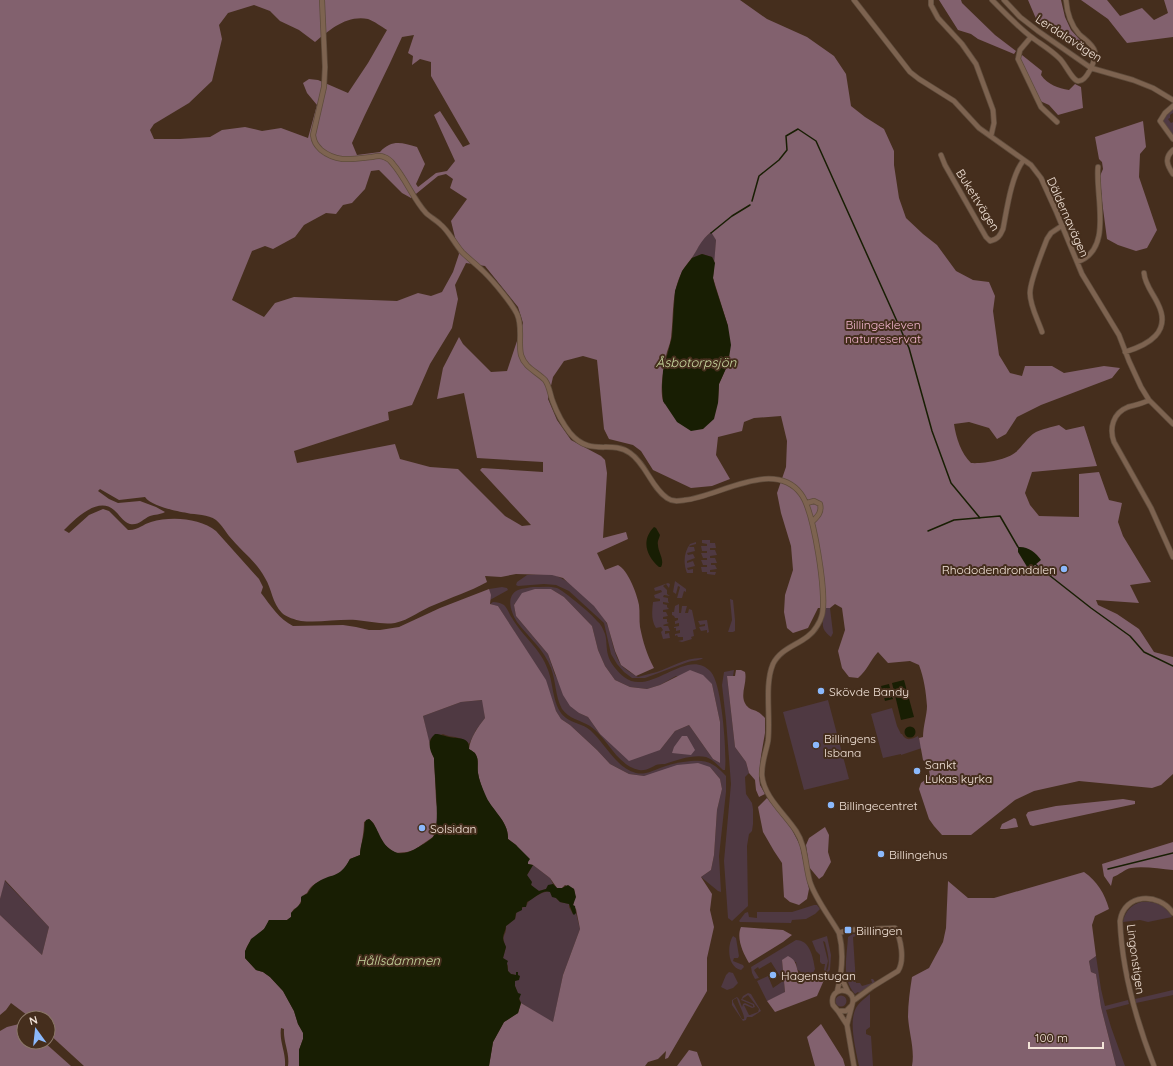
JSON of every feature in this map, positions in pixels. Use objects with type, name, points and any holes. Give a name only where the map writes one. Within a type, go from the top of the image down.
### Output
[{"type":"street","points":[[322,0],[325,67],[324,87],[312,135],[314,142],[326,153],[336,158],[350,160],[381,156],[393,164],[425,212],[444,227],[461,250],[483,270],[516,312],[520,323],[520,351],[525,364],[546,382],[559,416],[574,437],[588,446],[628,451],[638,461],[668,500],[673,501],[700,497],[741,483],[754,480],[774,479],[783,481],[796,488],[807,503],[813,521],[819,556],[823,613],[817,627],[805,639],[779,655],[772,667],[769,684],[768,744],[762,769],[762,778],[766,790],[801,838],[807,870],[812,886],[833,924],[840,933],[841,976],[837,992],[834,994],[832,1002],[847,1025],[854,1066]]},
{"type":"street","name":"Däldernavägen","points":[[854,0],[910,72],[919,80],[954,101],[979,128],[1030,166],[1041,178],[1063,225],[1082,274],[1114,324],[1141,387],[1149,400],[1173,424]]},
{"type":"street","points":[[931,0],[931,5],[938,18],[962,44],[974,60],[993,110],[994,124],[991,136]]},
{"type":"street","points":[[992,0],[1013,22],[1060,58],[1074,79],[1078,81],[1086,78],[1091,68],[1095,51],[1072,24],[1067,9],[1066,0]]},
{"type":"street","name":"Lerdalavägen","points":[[1004,0],[1020,17],[1091,68],[1133,80],[1153,88],[1173,100]]},
{"type":"street","points":[[1031,36],[1020,50],[1018,60],[1041,107],[1057,122]]},
{"type":"street","points":[[1173,106],[1165,113],[1160,121],[1173,139]]},
{"type":"street","points":[[1173,150],[1169,154],[1167,162],[1173,174]]},
{"type":"street","name":"Bukettvägen","points":[[941,155],[986,237],[990,240],[996,240],[1003,229],[1016,175],[1023,161]]},
{"type":"street","points":[[1077,262],[1090,254],[1098,240],[1100,222],[1097,177],[1098,167]]},
{"type":"street","points":[[1042,332],[1031,301],[1031,285],[1047,240],[1051,233],[1063,225]]},
{"type":"street","points":[[1125,352],[1147,344],[1154,339],[1161,327],[1161,312],[1145,281],[1144,273]]},
{"type":"street","points":[[1149,400],[1121,411],[1113,421],[1111,428],[1112,436],[1150,508],[1173,557]]},
{"type":"street","points":[[807,503],[814,500],[820,504],[818,515],[813,521]]},
{"type":"street","name":"Lingonstigen","points":[[1154,1066],[1132,1001],[1126,971],[1120,921],[1122,913],[1126,907],[1134,901],[1145,898],[1160,901],[1168,906],[1173,913]]},
{"type":"street","points":[[838,1010],[846,1011],[852,1003],[893,975],[901,967],[902,960],[899,934],[895,928],[848,930],[840,933]]},
{"type":"street","points":[[841,976],[852,998],[847,1025]]},
{"type":"street","points":[[837,992],[842,990],[848,992]]},
{"type":"shaded area","points":[[1173,108],[1173,113],[1168,119],[1171,123],[1173,122],[1173,136],[1162,122],[1162,119]]},
{"type":"shaded area","points":[[711,232],[716,239],[715,263],[712,257],[702,254],[692,258],[702,240]]},
{"type":"shaded area","points":[[702,540],[710,540],[710,543],[715,543],[716,548],[710,548],[710,550],[715,550],[717,555],[710,556],[710,558],[715,558],[717,563],[711,563],[711,565],[715,565],[717,569],[710,570],[710,572],[716,572],[715,575],[702,572],[701,567],[707,567],[707,565],[703,565],[701,560],[707,560],[707,558],[703,558],[701,553],[707,553],[707,551],[702,551],[701,546],[707,546],[707,544],[702,543]]},
{"type":"shaded area","points":[[696,542],[696,544],[689,546],[694,547],[695,551],[687,553],[688,555],[693,554],[695,558],[687,561],[687,563],[693,561],[695,566],[687,568],[688,570],[693,569],[693,573],[687,573],[685,554],[688,547],[690,544]]},
{"type":"shaded area","points":[[527,575],[554,575],[576,588],[584,595],[598,610],[607,624],[616,655],[621,665],[638,677],[657,672],[691,659],[703,658],[645,678],[632,678],[617,664],[611,654],[604,623],[569,591],[556,585],[516,585],[517,582]]},
{"type":"shaded area","points":[[675,581],[686,589],[686,592],[684,591],[682,598],[677,598],[680,587],[678,586],[676,594],[673,592]]},
{"type":"shaded area","points":[[668,583],[670,584],[669,588],[666,584],[663,586],[667,590],[667,594],[670,596],[664,595],[663,597],[668,598],[669,603],[663,602],[663,604],[667,605],[669,609],[663,610],[663,612],[666,612],[668,616],[663,617],[663,619],[667,619],[667,622],[669,623],[663,625],[668,626],[670,631],[665,631],[665,634],[669,633],[670,638],[663,639],[661,632],[663,630],[661,627],[656,628],[652,615],[653,602],[660,601],[660,599],[655,598],[654,595],[662,592],[661,590],[655,591],[654,588]]},
{"type":"shaded area","points":[[502,587],[507,588],[508,590],[490,600],[489,589]]},
{"type":"shaded area","points":[[531,587],[557,588],[590,613],[600,624],[606,636],[607,652],[610,661],[616,670],[624,677],[635,682],[646,681],[691,664],[701,665],[711,672],[715,679],[721,704],[725,749],[725,770],[706,757],[696,756],[665,764],[658,764],[648,769],[639,770],[624,763],[602,737],[590,726],[571,717],[565,712],[562,709],[558,699],[553,673],[548,661],[540,649],[517,622],[511,610],[510,600],[514,593],[520,589]],"holes":[[[551,589],[564,597],[592,626],[598,650],[605,666],[615,680],[630,687],[647,689],[660,685],[676,676],[712,684],[720,722],[720,763],[713,759],[689,725],[675,731],[660,750],[600,734],[588,717],[579,713],[555,675],[548,654],[516,616],[514,604]]]},
{"type":"shaded area","points":[[730,599],[733,600],[735,620],[735,631],[733,632],[728,632],[732,620]]},
{"type":"shaded area","points":[[493,602],[504,605],[507,608],[516,625],[541,656],[548,670],[556,702],[561,713],[569,720],[590,730],[622,766],[636,773],[642,773],[677,763],[702,761],[716,767],[726,776],[726,792],[719,856],[721,892],[701,877],[711,870],[714,855],[717,810],[722,789],[720,779],[710,767],[657,773],[644,776],[629,774],[610,764],[570,725],[561,719],[556,711],[545,680],[498,606],[490,604]]},
{"type":"shaded area","points":[[679,604],[679,613],[681,613],[682,606],[687,606],[685,613],[688,613],[689,609],[692,610],[696,629],[693,630],[694,636],[691,637],[692,639],[682,642],[678,641],[683,640],[683,637],[678,637],[677,635],[675,636],[675,634],[680,633],[680,630],[676,631],[676,628],[674,628],[679,626],[679,623],[675,624],[675,621],[678,620],[678,618],[675,618],[672,615],[672,612],[674,612],[675,606]]},
{"type":"shaded area","points":[[825,608],[830,608],[833,633],[831,637],[823,627]]},
{"type":"shaded area","points":[[707,620],[709,632],[707,633],[707,630],[701,631],[699,627],[705,626],[705,624],[700,625],[698,621]]},
{"type":"shaded area","points":[[734,670],[733,676],[727,676],[735,747],[746,762],[749,773],[745,777],[746,794],[752,803],[753,824],[752,831],[749,834],[747,846],[748,906],[732,921],[728,918],[724,861],[731,784],[722,685],[724,672]]},
{"type":"shaded area","points":[[483,700],[485,718],[476,730],[469,744],[461,738],[443,734],[431,738],[429,743],[423,716],[461,702]]},
{"type":"shaded area","name":"Billingens Isbana","points":[[828,700],[849,779],[804,790],[783,712]]},
{"type":"shaded area","points":[[892,708],[901,734],[907,739],[918,736],[922,748],[901,755],[883,758],[871,714]]},
{"type":"shaded area","points":[[533,865],[550,878],[553,884],[546,889],[539,891],[535,889],[527,875]]},
{"type":"shaded area","points":[[4,880],[49,927],[42,955],[0,915],[0,899]]},
{"type":"shaded area","points":[[549,891],[560,902],[569,904],[573,914],[576,913],[580,929],[563,975],[553,1023],[521,1003],[515,986],[515,981],[519,978],[516,973],[516,975],[511,974],[508,971],[508,966],[503,958],[506,947],[504,937],[506,926],[515,919],[517,911],[521,910],[539,894]]},
{"type":"shaded area","points":[[1141,902],[1155,903],[1166,909],[1172,917],[1148,922],[1140,920],[1123,922],[1129,909]]},
{"type":"shaded area","points":[[817,905],[820,909],[815,914],[806,919],[792,920],[791,923],[739,921],[745,913],[748,912],[749,917],[757,918],[757,912],[792,912]]},
{"type":"shaded area","points":[[856,934],[856,936],[853,937],[856,983],[860,983],[862,986],[872,983],[871,979],[875,982],[859,993],[858,992],[855,994],[846,974],[848,937]]},
{"type":"shaded area","points":[[733,936],[736,938],[739,956],[738,958],[734,958],[733,961],[743,965],[744,967],[741,970],[733,965],[731,960],[729,950]]},
{"type":"shaded area","points":[[827,936],[831,955],[830,970],[827,973],[824,970],[825,964],[820,962],[820,955],[816,951],[812,941]],"holes":[[[823,941],[825,942],[829,960],[827,971],[828,961]]]},
{"type":"shaded area","points":[[796,940],[805,943],[808,946],[812,955],[815,969],[813,973],[802,973],[797,969],[796,962],[782,960],[785,993],[767,1001],[757,981],[768,976],[773,988],[783,981],[771,962],[759,969],[758,967],[754,970],[759,978],[755,979],[751,967]]},
{"type":"shaded area","points":[[1096,956],[1105,1006],[1128,1000],[1129,1004],[1106,1010],[1125,1066],[1116,1066],[1101,1007],[1096,974],[1091,972],[1089,961]]},
{"type":"shaded area","points":[[729,972],[733,973],[738,983],[733,988],[727,990],[721,987],[726,975]]},
{"type":"shaded area","points":[[1173,990],[1173,995],[1136,1003],[1135,999]]},
{"type":"shaded area","points":[[748,993],[751,994],[761,1011],[752,1017],[747,1017],[746,1020],[743,1021],[732,1005],[732,1000],[737,997],[742,1007],[745,1003],[753,1007],[753,1005],[741,1000],[743,996]],"holes":[[[748,995],[759,1009],[758,1012],[750,1015],[744,1005],[752,1008],[755,1007],[754,1004],[742,999]],[[737,998],[739,1003],[744,1019],[742,1019],[733,1002],[733,1000]]]},
{"type":"shaded area","points":[[870,994],[870,1027],[866,1030],[866,1034],[871,1036],[873,1066],[859,1066],[854,1038],[853,1016],[861,1001]]},
{"type":"shaded area","points":[[841,995],[845,997],[847,1001],[845,1005],[841,1007],[837,1005],[835,1001],[837,997]]},
{"type":"green space","name":"Billingekleven naturreservat","points":[[0,0],[740,0],[767,19],[807,37],[834,56],[846,74],[851,106],[884,129],[894,151],[894,165],[899,198],[906,218],[937,245],[956,271],[973,280],[989,282],[995,296],[993,311],[999,355],[1010,373],[1022,376],[1025,366],[1052,366],[1064,373],[1104,366],[1120,368],[1112,378],[1041,405],[1017,417],[1006,434],[997,439],[989,428],[969,422],[954,424],[956,435],[962,450],[971,463],[994,461],[1012,455],[1030,436],[1041,430],[1059,425],[1066,430],[1084,426],[1097,466],[1032,472],[1025,493],[1030,505],[1039,516],[1079,517],[1079,474],[1099,472],[1109,500],[1122,503],[1118,522],[1123,536],[1151,582],[1130,585],[1139,603],[1096,600],[1098,605],[1117,614],[1139,629],[1154,652],[1173,657],[1173,774],[1161,785],[1152,788],[1079,781],[1034,791],[1015,800],[971,835],[942,835],[929,819],[919,789],[921,783],[930,776],[928,765],[923,760],[919,738],[923,737],[927,706],[919,665],[910,661],[888,663],[878,652],[858,678],[849,677],[842,668],[838,651],[845,630],[842,608],[835,604],[830,608],[818,608],[808,628],[793,633],[787,628],[784,612],[785,595],[793,570],[791,546],[781,513],[777,493],[786,467],[787,441],[781,416],[754,418],[744,422],[742,431],[718,437],[716,455],[730,479],[712,486],[691,488],[653,470],[641,451],[633,445],[609,439],[604,429],[597,360],[583,356],[564,361],[553,377],[548,399],[557,420],[571,440],[601,456],[605,460],[607,473],[603,538],[626,532],[628,539],[597,553],[605,570],[618,565],[622,568],[629,577],[636,595],[639,605],[642,638],[654,668],[636,676],[621,665],[615,651],[607,623],[594,606],[563,578],[552,575],[516,574],[501,577],[485,576],[487,582],[480,586],[429,607],[405,620],[395,623],[380,623],[361,620],[315,622],[301,621],[288,617],[282,613],[276,605],[267,582],[257,566],[213,518],[164,508],[145,497],[119,500],[100,489],[98,491],[109,499],[118,503],[140,501],[165,512],[150,516],[138,523],[130,524],[125,522],[108,506],[94,507],[80,515],[64,530],[69,533],[89,515],[103,509],[109,511],[128,530],[151,522],[167,519],[185,519],[202,523],[216,531],[259,579],[263,587],[261,593],[279,616],[293,626],[343,625],[369,630],[399,627],[440,608],[489,589],[491,595],[490,604],[498,606],[546,680],[556,711],[561,719],[570,725],[610,764],[629,774],[644,776],[677,765],[698,763],[710,767],[720,779],[722,789],[717,810],[714,855],[711,870],[701,877],[712,894],[710,910],[714,927],[707,958],[707,991],[668,1058],[665,1059],[666,1051],[658,1059],[648,1062],[645,1066],[489,1066],[493,1042],[504,1022],[518,1013],[521,1003],[553,1022],[563,975],[580,929],[576,909],[573,906],[575,894],[574,889],[565,885],[562,888],[557,888],[550,878],[533,865],[528,864],[516,845],[508,839],[508,833],[503,821],[484,794],[478,776],[477,757],[475,753],[469,749],[477,729],[485,718],[482,700],[461,702],[423,716],[434,758],[438,814],[433,837],[414,850],[396,853],[383,842],[374,824],[369,819],[364,822],[360,855],[350,859],[338,874],[320,881],[313,886],[304,895],[298,907],[294,909],[291,913],[291,917],[287,920],[269,920],[265,928],[248,944],[245,952],[245,958],[256,970],[263,972],[270,977],[283,991],[303,1032],[303,1039],[299,1050],[299,1066],[288,1066],[284,1029],[281,1028],[285,1066],[84,1066],[56,1040],[56,1010],[20,1010],[11,1003],[0,1015],[0,915],[42,955],[49,927],[5,880],[0,899]],"holes":[[[254,5],[270,11],[280,21],[299,30],[315,42],[339,24],[353,19],[368,19],[387,30],[368,63],[348,93],[318,80],[309,79],[303,83],[307,93],[317,105],[308,138],[281,128],[262,131],[245,127],[222,130],[210,137],[154,139],[150,130],[154,124],[189,103],[212,81],[222,39],[219,25],[228,13]],[[414,35],[408,53],[413,56],[412,65],[420,59],[431,62],[431,76],[470,144],[463,147],[440,111],[434,115],[455,161],[447,171],[436,173],[418,187],[416,184],[425,164],[417,147],[397,143],[389,145],[380,152],[357,155],[352,143],[402,37]],[[379,170],[402,193],[411,198],[438,176],[446,174],[453,179],[450,188],[467,199],[451,221],[459,254],[453,272],[442,292],[431,296],[418,293],[397,301],[294,297],[275,303],[264,317],[232,300],[252,251],[265,246],[273,249],[295,237],[304,225],[326,213],[336,214],[343,205],[352,203],[365,189],[371,171]],[[711,232],[716,240],[713,278],[728,326],[728,364],[719,384],[718,403],[665,404],[662,395],[662,381],[666,356],[671,338],[674,296],[678,280],[684,268],[704,239]],[[466,263],[485,266],[518,307],[523,323],[507,371],[491,372],[463,344],[459,337],[443,368],[437,399],[464,393],[477,458],[543,462],[543,472],[482,468],[480,470],[531,525],[522,526],[505,516],[458,469],[430,467],[400,459],[395,444],[297,463],[294,451],[389,420],[388,412],[412,405],[430,364],[452,328],[458,299],[455,285]]]},
{"type":"green space","points":[[939,0],[961,0],[962,3],[995,35],[1016,51],[1014,54],[978,39],[971,34],[958,30]]},
{"type":"green space","points":[[1028,0],[1061,0],[1065,17],[1071,30],[1089,50],[1088,55],[1084,54],[1037,21]]},
{"type":"green space","points":[[1081,0],[1107,0],[1120,16],[1142,8],[1154,20],[1168,13],[1164,0],[1173,0],[1173,37],[1127,43],[1108,19]]},
{"type":"green space","points":[[1022,55],[1042,71],[1041,75],[1054,86],[1069,90],[1075,84],[1081,87],[1083,108],[1058,115],[1049,105],[1040,101],[1021,60],[1020,57]]},
{"type":"green space","points":[[1143,121],[1146,147],[1140,154],[1139,177],[1157,230],[1147,248],[1136,251],[1118,245],[1107,239],[1100,176],[1103,169],[1102,162],[1099,159],[1095,137]]},
{"type":"green space","points":[[535,589],[551,589],[564,597],[592,626],[598,650],[605,666],[615,680],[630,687],[647,689],[660,685],[690,670],[703,675],[712,684],[720,722],[720,763],[713,759],[689,725],[675,731],[660,750],[629,761],[600,734],[588,717],[579,713],[570,706],[563,695],[548,654],[516,616],[514,605],[522,593]]},
{"type":"green space","points":[[736,670],[745,672],[746,677],[743,695],[746,704],[749,708],[759,712],[765,718],[765,733],[759,777],[760,785],[765,794],[759,797],[756,790],[755,780],[749,773],[746,762],[735,747],[727,676],[735,676]]},
{"type":"green space","points":[[682,736],[687,736],[695,750],[691,755],[672,753],[674,747]]},
{"type":"green space","points":[[767,798],[790,826],[800,845],[809,889],[807,899],[799,905],[790,902],[784,897],[782,863],[763,832],[758,807]]},
{"type":"green space","points":[[1123,799],[1135,801],[1135,804],[1033,826],[1030,825],[1026,815],[1028,812],[1056,806]]},
{"type":"green space","points":[[1014,818],[1016,819],[1018,827],[1000,829],[1002,824]]},
{"type":"green space","points":[[825,827],[829,835],[828,852],[831,862],[823,876],[819,879],[809,867],[806,845],[809,838]]},
{"type":"green space","points":[[1173,842],[1173,870],[1147,867],[1131,868],[1113,877],[1111,886],[1104,876],[1102,864]]},
{"type":"green space","points":[[1084,872],[1093,879],[1100,888],[1109,909],[1095,916],[1092,925],[1096,956],[1089,961],[1091,972],[1096,974],[1101,1007],[1116,1066],[912,1066],[913,1060],[908,1017],[912,977],[929,968],[943,942],[946,928],[948,881],[968,898],[994,898]]},
{"type":"green space","points":[[741,927],[783,930],[792,935],[749,963],[740,941],[739,936]]},
{"type":"green space","points":[[788,956],[795,962],[799,975],[819,975],[824,980],[817,996],[775,1012],[767,1001],[785,992],[782,960]]},
{"type":"green space","points":[[821,1024],[843,1059],[845,1066],[815,1066],[807,1037]]},
{"type":"green space","points":[[16,1025],[16,1050],[53,1050],[71,1066],[0,1066],[0,1031]]},
{"type":"green space","points":[[689,1050],[697,1052],[702,1066],[677,1066]]},
{"type":"water","name":"Åsbotorpsjön","points":[[702,254],[712,257],[715,263],[713,278],[728,326],[731,345],[728,364],[719,384],[718,403],[714,419],[703,429],[691,431],[677,422],[663,401],[662,387],[663,371],[672,337],[675,291],[682,271],[692,258]]},
{"type":"water","points":[[654,527],[660,535],[658,548],[662,559],[661,567],[659,567],[651,558],[647,548],[647,537]]},
{"type":"water","points":[[1018,547],[1025,547],[1031,550],[1037,554],[1041,560],[1029,570],[1018,552]]},
{"type":"water","points":[[904,680],[914,717],[901,720],[892,683]]},
{"type":"water","points":[[889,684],[893,699],[885,701],[881,686]]},
{"type":"water","points":[[910,726],[914,728],[916,732],[914,736],[910,738],[906,736],[904,732],[906,728]]},
{"type":"water","name":"Hållsdammen","points":[[435,734],[462,739],[467,742],[469,749],[475,753],[477,757],[478,776],[483,789],[488,800],[506,827],[508,839],[530,859],[528,864],[533,865],[527,875],[532,882],[531,885],[539,891],[546,889],[548,885],[553,884],[557,888],[562,888],[568,885],[574,889],[576,897],[573,905],[575,906],[576,913],[574,915],[573,914],[569,904],[560,902],[556,898],[552,897],[550,892],[547,891],[527,902],[526,907],[522,907],[522,910],[516,913],[515,919],[506,926],[503,938],[506,947],[503,958],[508,961],[508,971],[511,974],[516,975],[516,972],[518,972],[518,975],[520,976],[519,980],[515,981],[515,986],[518,993],[521,994],[519,999],[521,1003],[518,1013],[504,1022],[493,1042],[489,1066],[299,1066],[299,1050],[303,1039],[303,1033],[298,1024],[294,1011],[283,991],[270,977],[263,972],[256,970],[245,958],[245,951],[251,939],[264,929],[269,920],[287,920],[291,917],[291,913],[301,903],[301,897],[307,894],[314,885],[321,880],[338,873],[346,866],[350,859],[360,855],[366,820],[369,819],[372,822],[386,845],[397,853],[411,851],[433,837],[437,823],[437,812],[434,758],[431,751],[430,742]]},
{"type":"waterway","points":[[752,201],[759,176],[779,160],[787,150],[786,136],[798,129],[816,141],[909,348],[932,431],[951,483],[980,518]]},
{"type":"waterway","points":[[711,233],[732,216],[750,205]]},
{"type":"waterway","points":[[928,531],[954,520],[1000,516],[1018,547]]},
{"type":"waterway","points":[[1035,564],[1091,608],[1130,636],[1144,652],[1173,666]]},
{"type":"waterway","points":[[1108,869],[1173,853]]},
{"type":"place","name":"Rhododendrondalen","points":[[1064,569]]},
{"type":"place","name":"Skövde Bandy","points":[[821,691]]},
{"type":"place","name":"Billingens Isbana","points":[[816,745]]},
{"type":"place","name":"Sankt Lukas kyrka","points":[[917,771]]},
{"type":"place","name":"Billingecentret","points":[[831,805]]},
{"type":"place","name":"Solsidan","points":[[422,828]]},
{"type":"place","name":"Billingehus","points":[[881,854]]},
{"type":"place","name":"Billingen","points":[[848,930]]},
{"type":"place","name":"Hagenstugan","points":[[773,975]]}]
